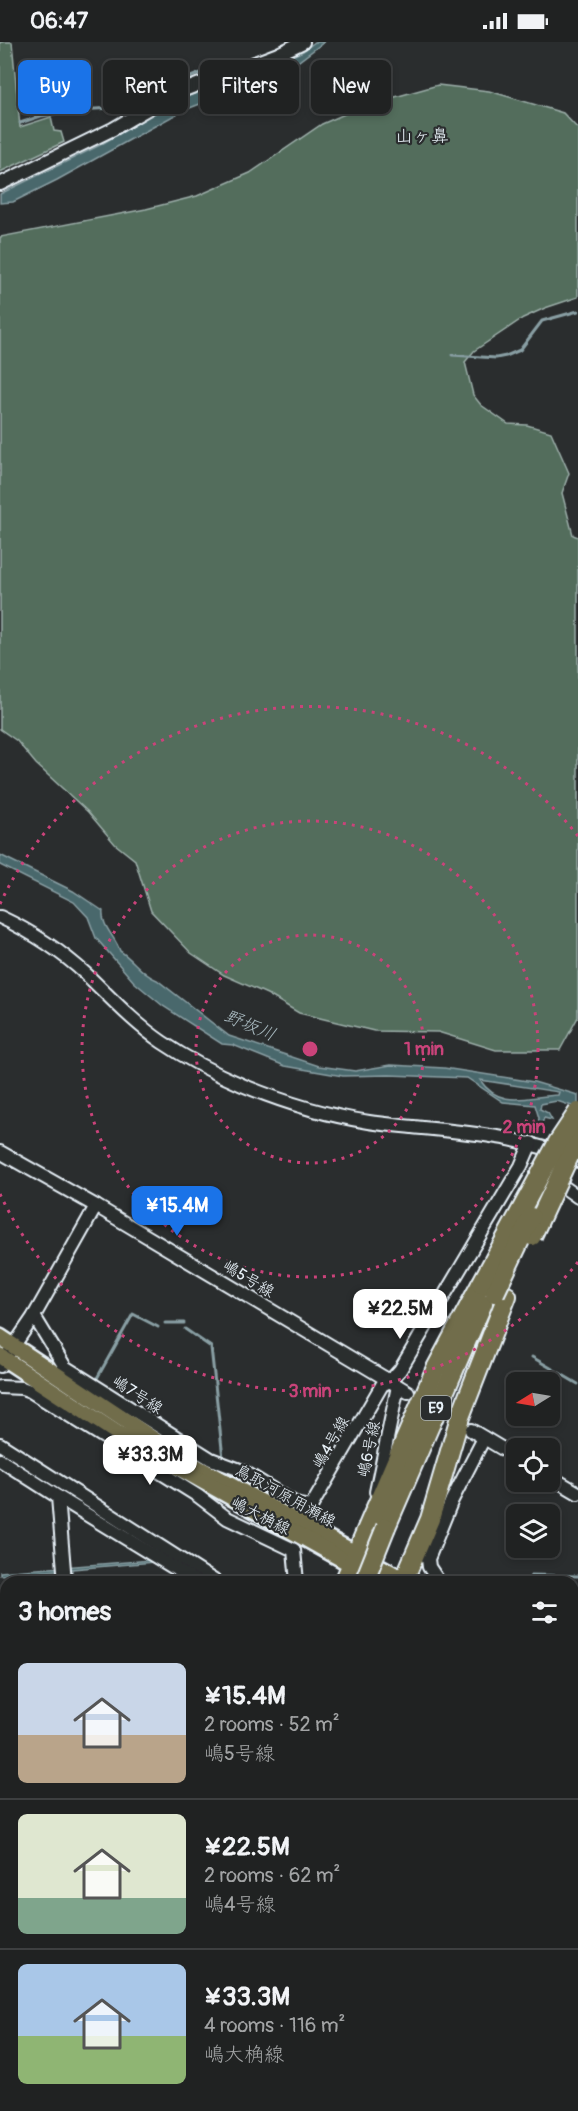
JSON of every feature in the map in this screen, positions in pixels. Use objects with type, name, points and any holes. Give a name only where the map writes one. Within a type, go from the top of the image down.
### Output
[{"type":"highway","points":[[407,1576],[430,1519],[493,1291],[558,1142],[578,1112]]},
{"type":"highway","name":"E9","points":[[366,1576],[382,1525],[578,1117]]},
{"type":"highway","name":"E9","points":[[493,1291],[578,1128]]},
{"type":"highway","points":[[493,1291],[578,1137]]},
{"type":"highway","points":[[346,1576],[353,1559],[382,1525]]},
{"type":"highway","name":"E9","points":[[371,1576],[382,1525]]},
{"type":"main road","name":"鳥取河原用瀬線","points":[[0,1337],[5,1356],[117,1433],[297,1537],[391,1576]]},
{"type":"main road","name":"鳥取河原用瀬線","points":[[353,1559],[375,1576]]},
{"type":"street","points":[[0,184],[113,129],[171,95],[278,54],[303,42]]},
{"type":"street","points":[[0,917],[27,930],[62,954],[161,1041],[223,1077],[297,1106],[332,1115],[370,1122],[496,1135],[531,1143],[578,1161]]},
{"type":"street","name":"嶋4号線","points":[[297,1537],[311,1507],[382,1385],[399,1386],[521,1166],[531,1143]]},
{"type":"street","name":"嶋5号線","points":[[0,1152],[96,1206],[399,1386]]},
{"type":"street","points":[[521,1166],[537,1172]]},
{"type":"street","points":[[561,1185],[578,1197]]},
{"type":"street","points":[[5,1356],[34,1316],[96,1206]]},
{"type":"street","name":"嶋7号線","points":[[34,1316],[64,1367],[211,1459],[243,1471],[298,1505],[311,1507]]},
{"type":"street","name":"嶋6号線","points":[[382,1525],[399,1386]]},
{"type":"street","name":"嶋大桷線","points":[[0,1388],[22,1388],[30,1391],[198,1496],[227,1518],[297,1537],[297,1576]]},
{"type":"street","points":[[471,1430],[506,1451]]},
{"type":"street","points":[[435,1576],[429,1567],[428,1559],[452,1500],[484,1438]]},
{"type":"street","points":[[0,1444],[207,1576]]},
{"type":"street","points":[[0,1460],[187,1576]]},
{"type":"street","points":[[560,1482],[578,1493]]},
{"type":"street","points":[[58,1497],[65,1576]]},
{"type":"green space","points":[[0,42],[12,42],[20,127],[51,117],[54,131],[61,132],[64,142],[0,172]]},
{"type":"green space","points":[[438,85],[489,91],[563,113],[578,129],[578,297],[523,318],[474,351],[465,362],[473,395],[481,405],[508,424],[527,425],[551,432],[569,473],[562,493],[573,535],[578,537],[578,1017],[560,1050],[496,1050],[438,1032],[374,1031],[299,1013],[267,994],[224,975],[191,953],[151,911],[135,860],[115,844],[88,812],[36,764],[17,741],[0,729],[0,237],[146,209],[197,196],[250,173],[322,124],[345,114],[391,114],[391,98]]},
{"type":"water","points":[[315,42],[324,42],[299,61],[283,60],[303,51]]},
{"type":"water","points":[[200,92],[200,104],[188,109],[188,96]]},
{"type":"water","points":[[152,114],[177,114],[57,180],[13,202],[0,203],[0,194],[100,145]]},
{"type":"water","points":[[0,855],[73,891],[103,911],[106,926],[120,951],[146,974],[229,1036],[319,1066],[355,1071],[391,1065],[444,1068],[534,1082],[578,1095],[578,1108],[557,1101],[541,1104],[540,1109],[548,1113],[552,1120],[544,1118],[538,1134],[536,1133],[539,1118],[535,1105],[503,1102],[467,1078],[343,1076],[285,1066],[233,1045],[222,1044],[163,1006],[134,982],[96,938],[88,917],[74,902],[0,865]],"holes":[[[480,1080],[559,1092],[558,1095],[526,1099],[506,1098],[488,1089]]]},
{"type":"water","points":[[152,1560],[155,1562],[72,1569],[71,1576],[69,1576],[69,1569],[0,1575],[0,1572]]},
{"type":"waterway","points":[[20,123],[41,116],[78,110],[130,107],[165,87],[200,73]]},
{"type":"waterway","points":[[452,355],[496,358],[506,356],[520,350],[542,321],[578,311]]},
{"type":"waterway","points":[[94,1379],[96,1380],[133,1314],[158,1327]]},
{"type":"waterway","points":[[165,1323],[184,1323]]},
{"type":"waterway","points":[[185,1329],[211,1347],[223,1458]]},
{"type":"waterway","points":[[532,1357],[578,1384]]},
{"type":"waterway","points":[[531,1576],[578,1576]]},
{"type":"district","name":"山ヶ鼻","points":[[422,136]]},
{"type":"water label","name":"野坂川","points":[[250,1025]]}]
